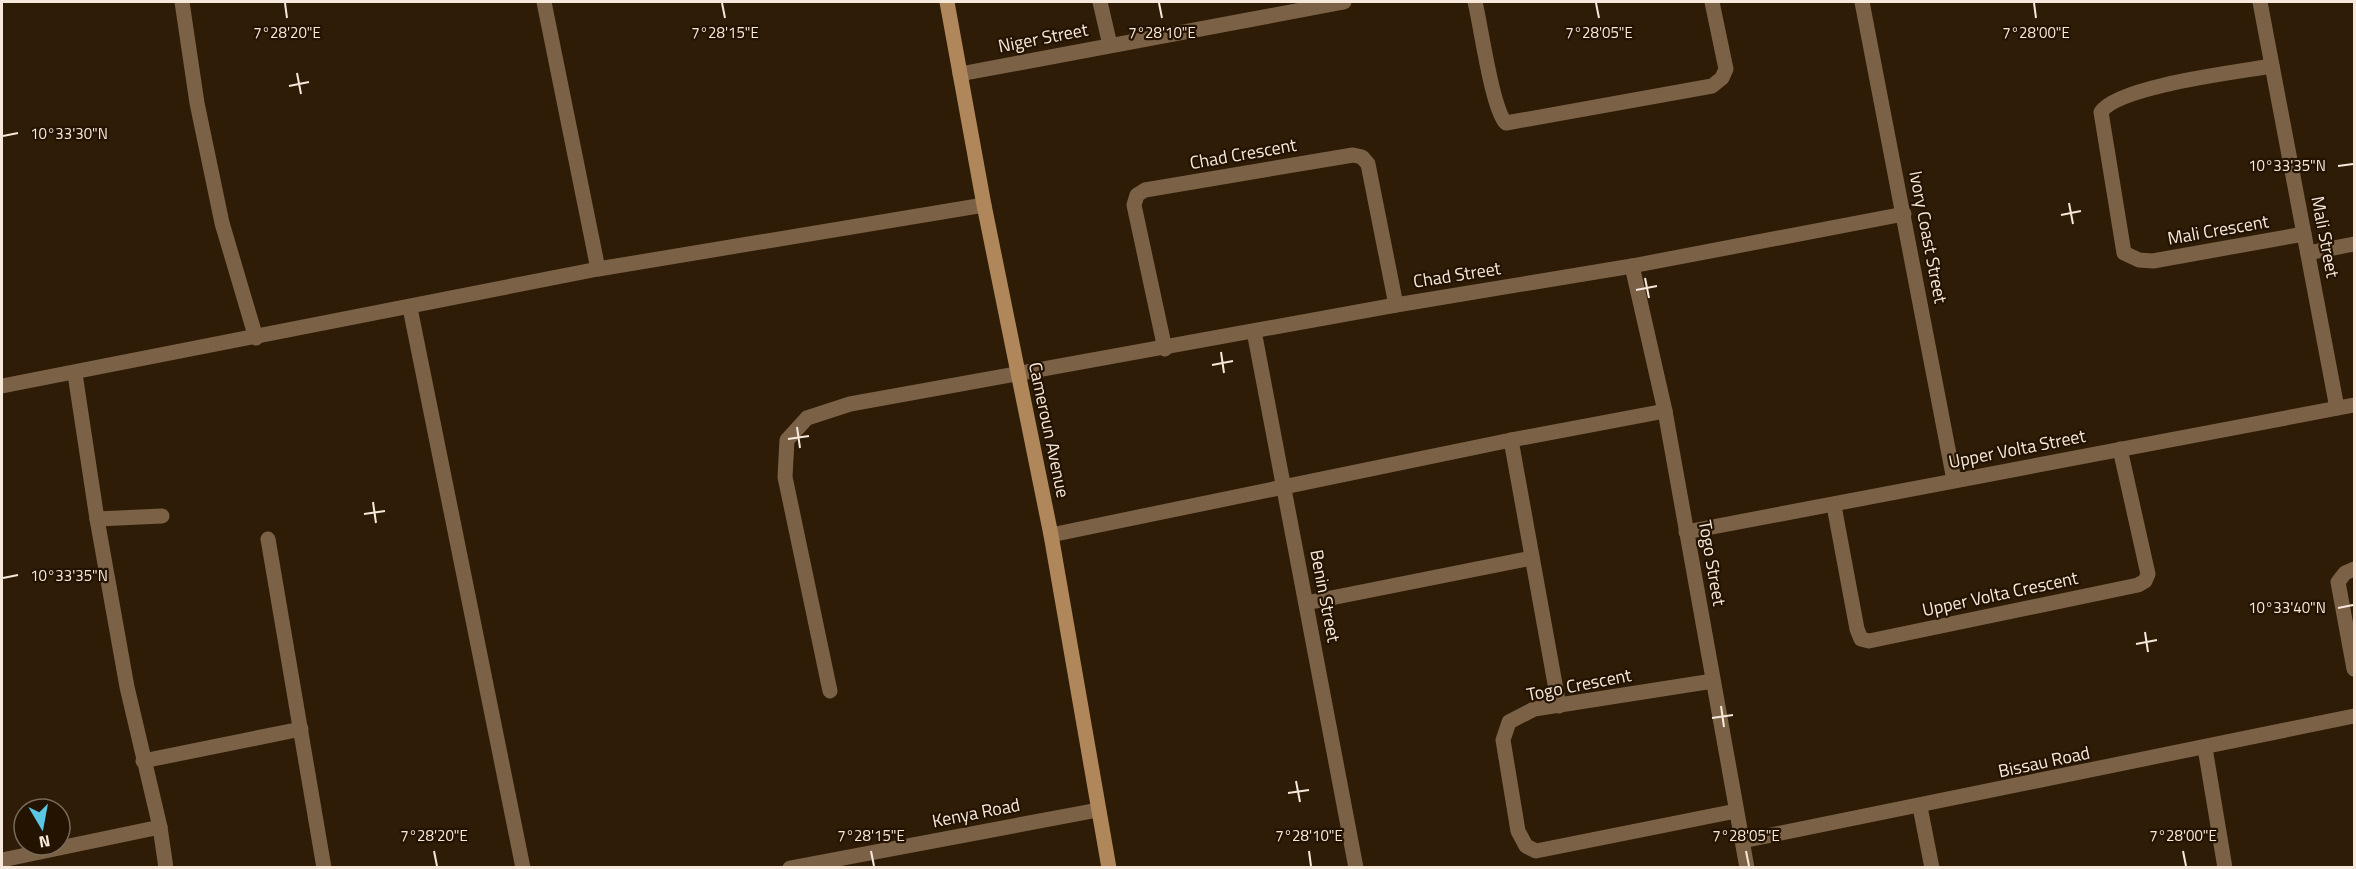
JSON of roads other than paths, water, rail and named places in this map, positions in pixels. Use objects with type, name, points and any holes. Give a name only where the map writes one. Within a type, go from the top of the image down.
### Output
[{"type":"street","points":[[182,2],[197,103],[222,223],[256,338]]},
{"type":"street","points":[[544,2],[598,269]]},
{"type":"street","name":"Cameroun Avenue","points":[[946,2],[984,205],[1051,535],[1109,867]]},
{"type":"street","points":[[1100,2],[1110,45]]},
{"type":"street","name":"Niger Street","points":[[960,74],[1298,6],[1344,2]]},
{"type":"street","points":[[1475,2],[1496,100],[1502,119],[1506,123],[1712,86],[1722,78],[1726,69],[1712,2]]},
{"type":"street","name":"Ivory Coast Street","points":[[1862,2],[1954,480]]},
{"type":"street","name":"Mali Street","points":[[2260,2],[2337,408]]},
{"type":"street","name":"Mali Crescent","points":[[2272,66],[2129,93],[2106,104],[2101,112],[2120,233],[2124,253],[2139,260],[2153,261],[2304,234]]},
{"type":"street","name":"Chad Crescent","points":[[1165,349],[1134,205],[1137,195],[1145,190],[1353,155],[1362,157],[1368,164],[1396,305]]},
{"type":"street","points":[[2,386],[75,374],[598,269],[984,205]]},
{"type":"street","name":"Chad Street","points":[[830,691],[785,477],[787,441],[807,418],[850,404],[1165,349],[1396,305],[1632,266],[1904,214]]},
{"type":"street","points":[[2308,254],[2355,244]]},
{"type":"street","name":"Togo Street","points":[[1632,266],[1665,411],[1747,867]]},
{"type":"street","points":[[410,308],[523,867]]},
{"type":"street","name":"Benin Street","points":[[1254,331],[1356,867]]},
{"type":"street","points":[[75,374],[97,519],[143,760],[160,826],[166,867]]},
{"type":"street","name":"Upper Volta Street","points":[[1686,532],[1834,506],[1954,480],[2355,405]]},
{"type":"street","points":[[1051,535],[1285,489],[1511,440],[1665,411]]},
{"type":"street","points":[[1511,440],[1559,706]]},
{"type":"street","name":"Upper Volta Crescent","points":[[1834,506],[1857,629],[1862,639],[1869,641],[2138,585],[2145,581],[2148,574],[2120,449]]},
{"type":"street","points":[[97,519],[162,516]]},
{"type":"street","points":[[268,539],[324,867]]},
{"type":"street","points":[[1306,603],[1532,558]]},
{"type":"street","points":[[2355,569],[2345,573],[2338,582],[2355,669]]},
{"type":"street","name":"Togo Crescent","points":[[1713,681],[1534,709],[1509,722],[1503,740],[1518,831],[1526,846],[1536,851],[1736,811]]},
{"type":"street","name":"Bissau Road","points":[[1742,842],[2355,716]]},
{"type":"street","points":[[143,760],[301,729]]},
{"type":"street","points":[[2205,748],[2225,867]]},
{"type":"street","points":[[1920,807],[1932,867]]},
{"type":"street","name":"Kenya Road","points":[[790,867],[1098,810]]},
{"type":"street","points":[[2,860],[160,826]]}]
